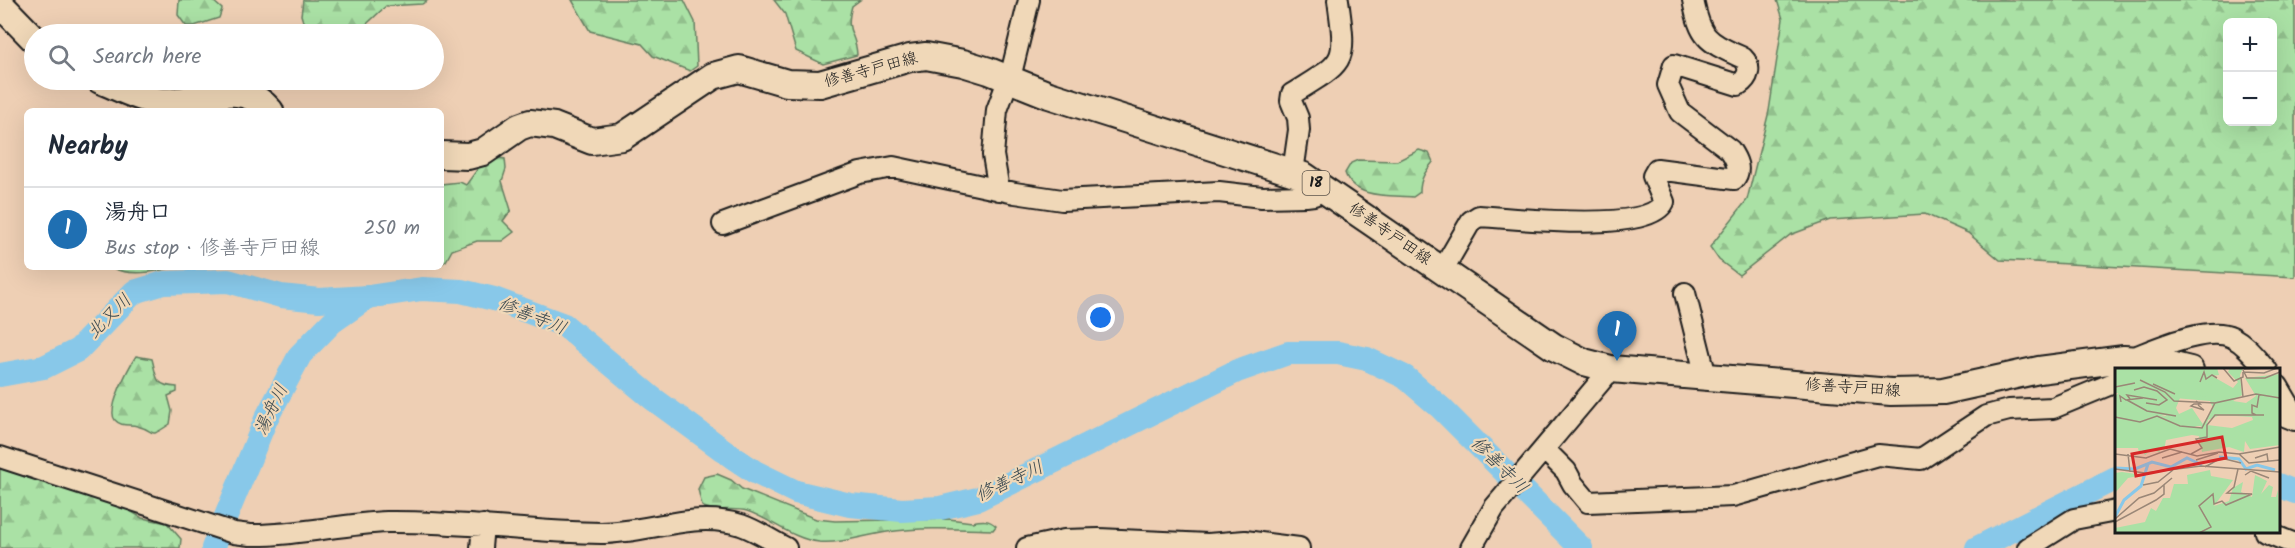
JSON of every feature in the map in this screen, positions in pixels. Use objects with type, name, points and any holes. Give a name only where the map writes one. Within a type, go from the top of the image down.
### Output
[{"type":"main road","points":[[0,4],[24,29]]},
{"type":"main road","name":"修善寺戸田線","points":[[444,155],[468,156],[483,152],[519,127],[530,123],[554,126],[592,141],[622,137],[713,76],[739,69],[787,82],[820,84],[910,58],[926,56],[963,63],[1132,123],[1293,172],[1322,187],[1569,357],[1611,369],[1891,392],[1943,391],[2039,370],[2140,363],[2182,368]]},
{"type":"main road","points":[[127,90],[157,101],[176,102],[231,92],[242,93],[260,100],[267,108]]},
{"type":"main road","points":[[2280,411],[2295,416]]},
{"type":"street","points":[[999,190],[993,155],[993,133],[997,110],[1009,79],[1029,0]]},
{"type":"street","points":[[1293,172],[1299,123],[1291,98],[1292,94],[1329,72],[1339,60],[1343,43],[1338,0]]},
{"type":"street","points":[[1442,271],[1471,221],[1479,216],[1594,223],[1626,220],[1646,215],[1662,207],[1664,202],[1653,176],[1657,169],[1734,179],[1738,170],[1735,157],[1730,150],[1680,112],[1668,86],[1674,65],[1738,85],[1746,80],[1749,72],[1748,63],[1743,58],[1705,37],[1698,25],[1693,0]]},
{"type":"street","points":[[723,224],[860,173],[893,167],[999,190],[1082,200],[1197,192],[1262,197],[1306,196],[1314,195],[1322,187]]},
{"type":"street","points":[[1685,293],[1706,376]]},
{"type":"street","points":[[2140,363],[2188,339],[2221,334],[2245,345],[2266,368]]},
{"type":"street","points":[[1471,548],[1494,508],[1611,369]]},
{"type":"street","points":[[1540,456],[1566,471],[1573,484],[1588,502],[1733,496],[1878,455],[1921,459],[1986,416],[2003,411],[2053,408],[2115,382]]},
{"type":"street","points":[[2280,390],[2295,416]]},
{"type":"street","points":[[0,457],[234,533],[264,535],[386,522],[622,532],[682,521],[709,519],[725,521],[760,532],[786,548]]},
{"type":"street","points":[[2028,548],[2074,519],[2115,512]]},
{"type":"street","points":[[481,548],[483,525]]},
{"type":"street","points":[[2256,548],[2265,533]]},
{"type":"street","points":[[2268,533],[2295,544]]},
{"type":"street","points":[[1037,546],[1099,540],[1204,546],[1245,541],[1299,548]]},
{"type":"green space","points":[[179,0],[212,0],[222,9],[219,18],[200,24],[185,24],[178,15]]},
{"type":"green space","points":[[303,0],[428,0],[422,4],[386,6],[367,24],[304,24],[301,15]]},
{"type":"green space","points":[[572,0],[684,0],[695,22],[697,66],[690,71],[653,56],[642,44],[590,31]]},
{"type":"green space","points":[[774,0],[860,0],[852,6],[849,22],[857,55],[823,64],[796,51],[785,14]]},
{"type":"green space","points":[[1777,0],[2295,0],[2295,277],[2000,260],[1968,233],[1925,214],[1830,220],[1790,235],[1739,275],[1719,260],[1710,247],[1747,200],[1769,111],[1783,19]]},
{"type":"green space","points":[[1419,150],[1429,153],[1433,162],[1424,176],[1420,192],[1413,197],[1364,191],[1356,187],[1345,173],[1351,163],[1358,160],[1397,161]]},
{"type":"green space","points":[[494,157],[505,159],[506,169],[502,181],[511,210],[503,221],[514,232],[502,241],[477,241],[452,250],[444,262],[444,184],[460,182],[466,185],[479,167]]},
{"type":"green space","points":[[118,270],[160,270],[134,273]]},
{"type":"green space","points":[[136,356],[152,359],[157,379],[164,385],[177,387],[177,392],[168,396],[172,411],[170,424],[155,433],[137,426],[120,424],[113,415],[116,398]]},
{"type":"green space","points":[[0,469],[32,472],[63,482],[96,499],[127,509],[142,518],[167,523],[181,539],[180,548],[0,548]]},
{"type":"green space","points":[[717,474],[731,480],[742,489],[816,519],[835,521],[949,519],[985,521],[996,526],[993,530],[900,530],[845,541],[819,542],[800,537],[747,511],[712,509],[702,506],[698,489],[704,477]]},
{"type":"waterway","name":"修善寺川","points":[[0,375],[44,367],[78,350],[134,292],[164,283],[228,281],[281,296],[319,300],[368,297],[422,289],[461,291],[494,299],[564,325],[652,398],[755,472],[796,492],[850,505],[902,510],[940,508],[978,499],[1237,371],[1288,353],[1338,353],[1367,359],[1405,377],[1441,408],[1581,548]]},
{"type":"waterway","name":"湯舟川","points":[[213,548],[266,419],[300,355],[332,322],[368,297]]},
{"type":"waterway","name":"修善寺川","points":[[1977,548],[2115,479]]},
{"type":"waterway","name":"修善寺川","points":[[2280,486],[2295,492]]},
{"type":"place","name":"湯舟口","points":[[1617,361]]},
{"type":"water label","name":"北又川","points":[[110,317]]}]
